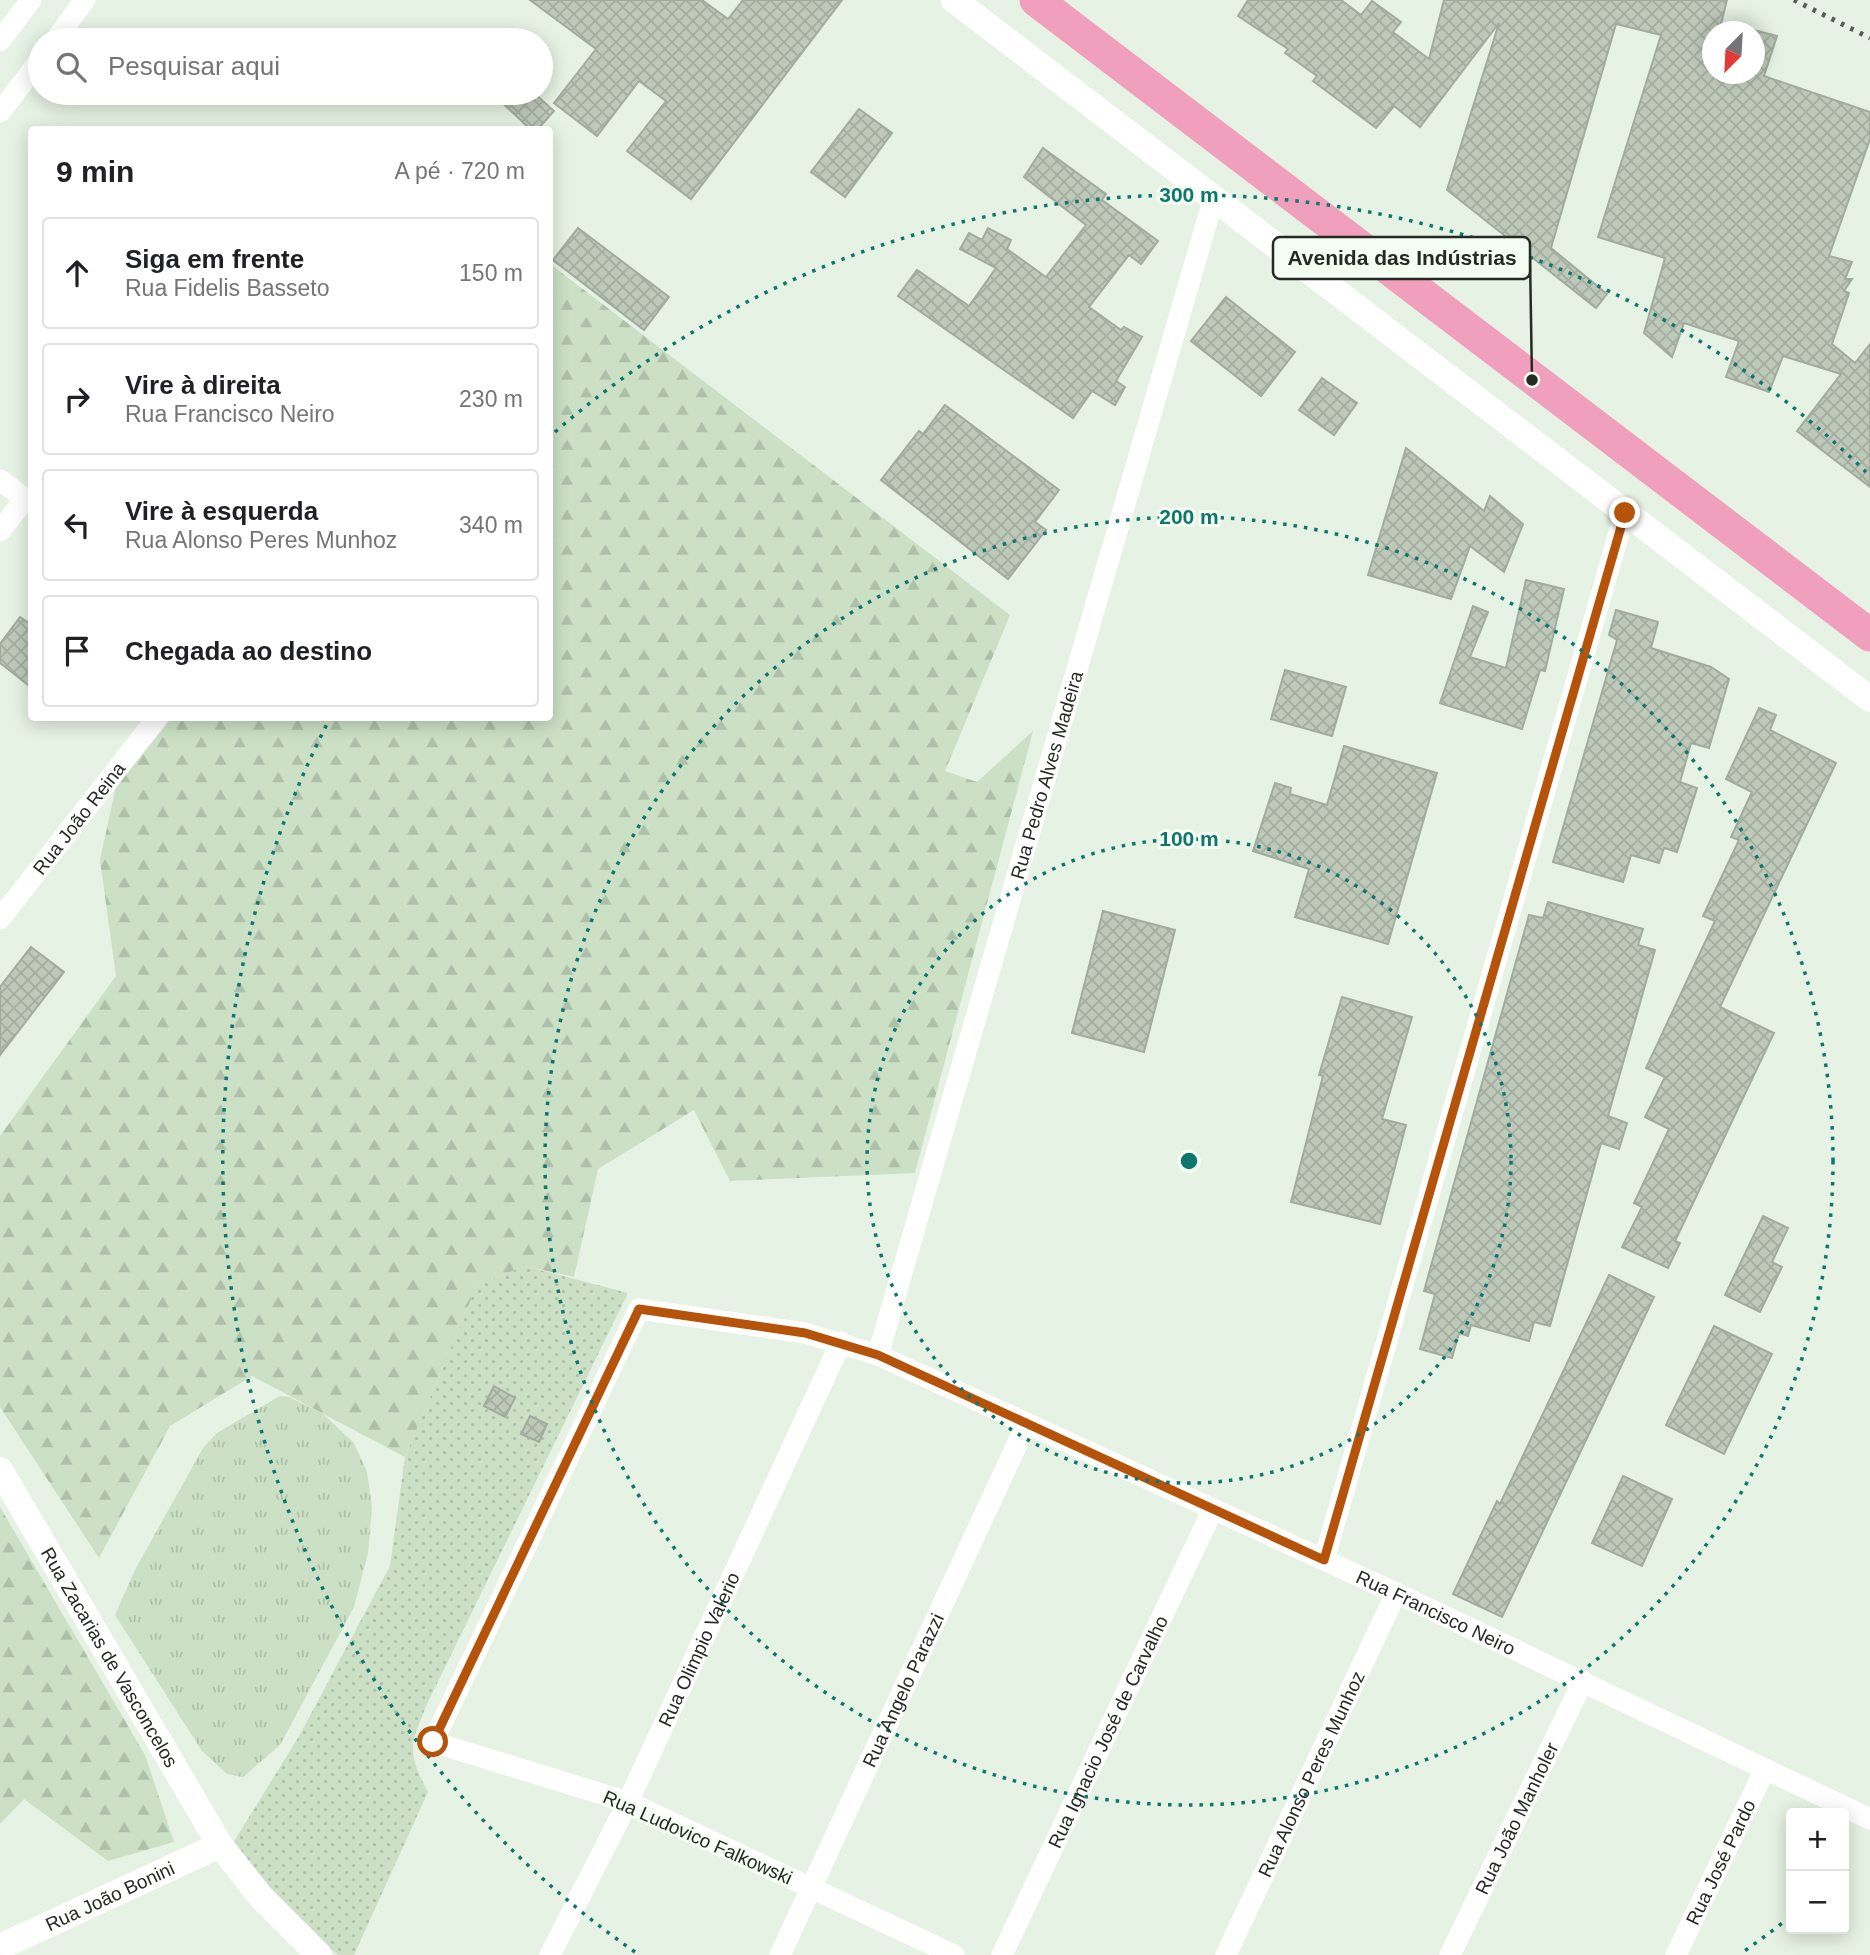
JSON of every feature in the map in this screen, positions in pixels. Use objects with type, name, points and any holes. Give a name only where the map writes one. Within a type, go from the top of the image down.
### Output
[{"type":"main road","points":[[1036,0],[1870,635]]},
{"type":"street","points":[[0,41],[31,0]]},
{"type":"street","points":[[64,28],[85,0]]},
{"type":"street","points":[[954,0],[1870,699]]},
{"type":"street","points":[[0,111],[28,75]]},
{"type":"street","name":"Rua Pedro Alves Madeira","points":[[878,1355],[1214,197]]},
{"type":"street","points":[[0,480],[28,502],[0,531]]},
{"type":"street","points":[[1324,1560],[1625,513]]},
{"type":"street","name":"Rua João Reina","points":[[0,919],[155,721]]},
{"type":"street","name":"Rua Francisco Neiro","points":[[433,1742],[639,1309],[805,1333],[878,1355],[1396,1593],[1870,1819]]},
{"type":"street","name":"Rua Olimpio Valerio","points":[[550,1955],[628,1802],[841,1342]]},
{"type":"street","name":"Rua Angelo Parazzi","points":[[780,1955],[1026,1425]]},
{"type":"street","name":"Rua Zacarias de Vasconcelos","points":[[0,1470],[220,1846],[261,1897],[319,1955]]},
{"type":"street","name":"Rua Ignacio José de Carvalho","points":[[1002,1955],[1213,1509]]},
{"type":"street","name":"Rua Alonso Peres Munhoz","points":[[1226,1955],[1396,1593]]},
{"type":"street","name":"Rua João Manholer","points":[[1450,1955],[1583,1681]]},
{"type":"street","name":"Rua Ludovico Falkowski","points":[[433,1742],[628,1802],[954,1955]]},
{"type":"street","name":"Rua José Pardo","points":[[1676,1955],[1765,1769]]},
{"type":"street","name":"Rua João Bonini","points":[[0,1947],[220,1846]]},
{"type":"green space","points":[[553,266],[1010,615],[945,771],[977,782],[1033,731],[915,1173],[730,1181],[694,1110],[598,1169],[574,1277],[525,1266],[477,1285],[405,1457],[252,1376],[170,1426],[99,1558],[0,1407],[0,1136],[116,976],[100,860],[116,786],[170,721],[553,721]]},
{"type":"green space","points":[[525,1266],[628,1293],[428,1702],[417,1728],[413,1747],[416,1766],[428,1792],[354,1955],[338,1955],[280,1911],[233,1843],[298,1738],[390,1566],[405,1457],[477,1285]]},
{"type":"green space","points":[[280,1396],[289,1397],[322,1413],[354,1443],[367,1472],[372,1507],[368,1553],[354,1607],[280,1745],[243,1777],[227,1774],[202,1751],[115,1615],[136,1568],[203,1448],[217,1433]]},
{"type":"green space","points":[[0,1507],[145,1755],[174,1842],[108,1861],[24,1799],[0,1824]]},
{"type":"building","points":[[530,0],[702,0],[728,19],[743,0],[842,0],[691,199],[627,151],[666,101],[639,81],[597,136],[554,103],[596,49]]},
{"type":"building","points":[[1248,0],[1341,0],[1361,15],[1372,1],[1401,22],[1393,32],[1429,59],[1444,0],[1727,0],[1722,21],[1702,21],[1702,84],[1765,84],[1765,76],[1870,112],[1870,139],[1829,256],[1852,262],[1845,279],[1852,279],[1844,291],[1849,293],[1832,344],[1855,363],[1870,344],[1870,487],[1797,431],[1841,374],[1783,356],[1769,392],[1726,377],[1739,341],[1684,323],[1672,357],[1644,333],[1665,258],[1598,237],[1661,35],[1616,24],[1551,248],[1607,294],[1596,308],[1447,190],[1499,23],[1420,127],[1394,106],[1376,128],[1313,81],[1317,76],[1285,53],[1288,49],[1238,16]]},
{"type":"building","points":[[1765,33],[1777,36],[1765,73]]},
{"type":"building","points":[[505,105],[547,105],[554,111],[541,126],[527,126]]},
{"type":"building","points":[[859,109],[892,133],[845,197],[811,172]]},
{"type":"building","points":[[1043,148],[1106,194],[1102,200],[1158,241],[1141,264],[1129,255],[1089,307],[1121,330],[1124,327],[1142,337],[1116,381],[1125,387],[1115,405],[1092,391],[1073,418],[898,296],[917,270],[969,306],[996,268],[960,249],[969,233],[982,240],[988,228],[1011,240],[1007,249],[1046,277],[1086,225],[1024,177]]},
{"type":"building","points":[[578,228],[669,297],[644,330],[553,260]]},
{"type":"building","points":[[1226,297],[1295,352],[1261,396],[1191,341]]},
{"type":"building","points":[[1322,378],[1357,403],[1334,435],[1299,410]]},
{"type":"building","points":[[945,405],[1059,490],[1035,522],[1046,530],[1008,579],[881,480],[919,431],[923,434]]},
{"type":"building","points":[[1406,448],[1484,511],[1490,496],[1523,524],[1504,572],[1470,546],[1451,599],[1368,575]]},
{"type":"building","points":[[1526,580],[1564,589],[1545,671],[1540,670],[1522,729],[1440,703],[1473,606],[1488,612],[1470,657],[1506,668]]},
{"type":"building","points":[[1616,610],[1658,622],[1651,648],[1711,667],[1729,679],[1709,748],[1691,743],[1680,782],[1697,788],[1677,852],[1664,848],[1659,863],[1631,855],[1623,882],[1553,862],[1617,640],[1609,635]]},
{"type":"building","points":[[20,617],[28,622],[28,685],[0,663],[0,644]]},
{"type":"building","points":[[1285,670],[1346,687],[1332,736],[1271,719]]},
{"type":"building","points":[[1759,708],[1776,715],[1770,730],[1836,763],[1720,1007],[1774,1033],[1675,1241],[1680,1243],[1668,1268],[1622,1247],[1642,1207],[1634,1203],[1669,1129],[1645,1117],[1665,1077],[1646,1068],[1715,921],[1703,916],[1739,840],[1731,837],[1752,792],[1726,779]]},
{"type":"building","points":[[1344,746],[1437,773],[1388,944],[1295,917],[1309,869],[1253,851],[1275,783],[1291,788],[1290,794],[1327,805]]},
{"type":"building","points":[[1548,902],[1643,929],[1638,945],[1655,950],[1608,1116],[1627,1123],[1619,1149],[1601,1143],[1550,1326],[1534,1322],[1529,1341],[1471,1325],[1468,1336],[1459,1333],[1452,1358],[1420,1349],[1435,1294],[1424,1291],[1529,915],[1543,918]]},
{"type":"building","points":[[1103,911],[1175,930],[1144,1052],[1072,1033]]},
{"type":"building","points":[[31,947],[64,972],[0,1055],[0,987]]},
{"type":"building","points":[[1342,997],[1412,1017],[1382,1119],[1406,1125],[1380,1224],[1291,1202],[1323,1076],[1319,1075]]},
{"type":"building","points":[[1763,1216],[1788,1228],[1772,1262],[1782,1267],[1760,1312],[1725,1295]]},
{"type":"building","points":[[1609,1275],[1654,1297],[1502,1617],[1453,1594],[1497,1501],[1500,1504]]},
{"type":"building","points":[[1714,1326],[1772,1354],[1724,1454],[1666,1425]]},
{"type":"building","points":[[494,1386],[515,1398],[505,1417],[484,1406]]},
{"type":"building","points":[[530,1416],[547,1424],[539,1442],[521,1434]]},
{"type":"building","points":[[1623,1476],[1672,1499],[1642,1566],[1592,1543]]},
{"type":"railway","points":[[1794,0],[1870,38]]},
{"type":"place","name":"Avenida das Indústrias","points":[[1532,380]]},
{"type":"route","points":[[433,1742],[639,1309],[805,1333],[878,1355],[1324,1560],[1625,513]]}]
